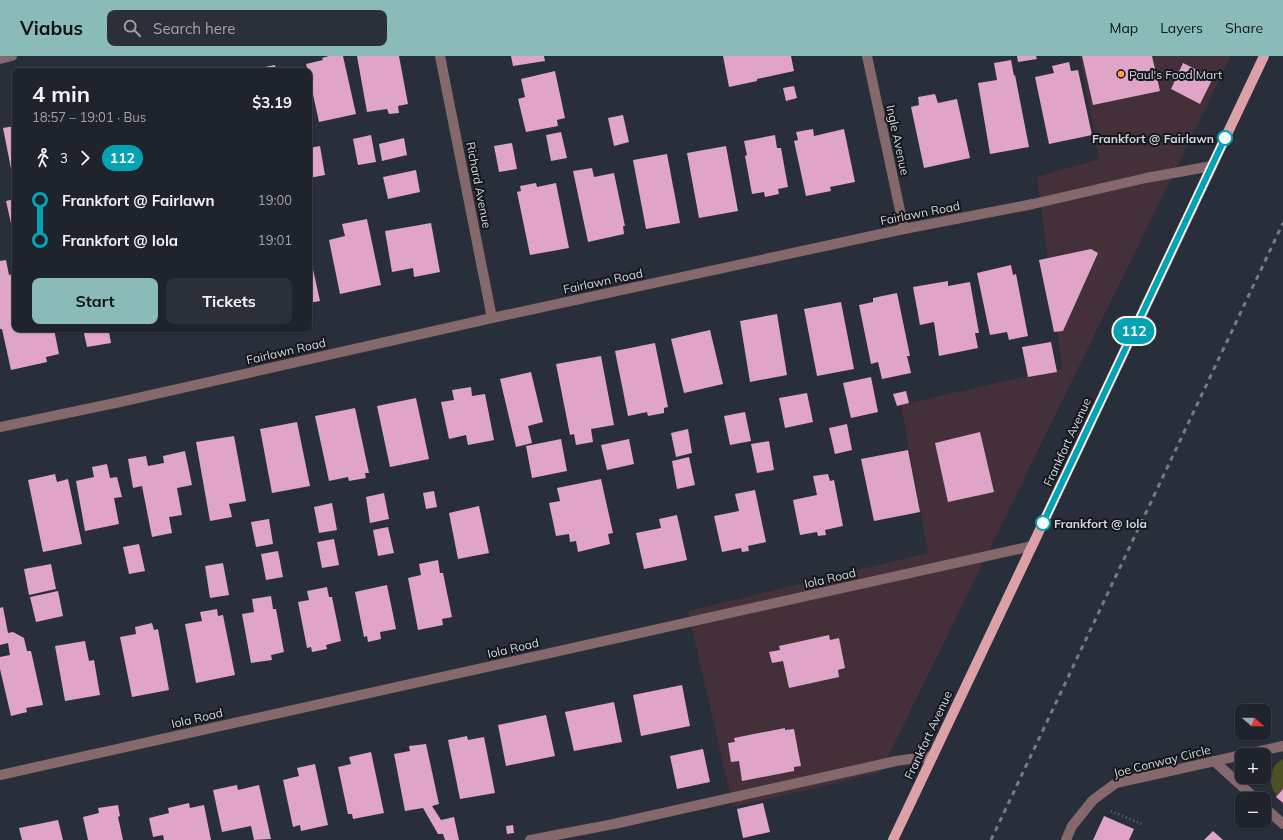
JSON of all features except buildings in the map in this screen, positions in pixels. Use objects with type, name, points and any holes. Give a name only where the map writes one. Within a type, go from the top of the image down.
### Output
[{"type":"main road","name":"Frankfort Avenue","points":[[893,840],[1264,56]]},
{"type":"street","points":[[0,58],[12,56]]},
{"type":"street","name":"Richard Avenue","points":[[440,56],[492,318]]},
{"type":"street","name":"Ingle Avenue","points":[[867,56],[904,229]]},
{"type":"street","name":"Fairlawn Road","points":[[0,427],[120,402],[492,318],[904,229],[1033,204],[1146,178],[1212,166]]},
{"type":"street","name":"Iola Road","points":[[0,775],[1032,546]]},
{"type":"street","name":"Joe Conway Circle","points":[[1271,749],[1283,746]]},
{"type":"street","points":[[530,840],[614,824],[896,761],[933,756]]},
{"type":"street","name":"Joe Conway Circle","points":[[1066,840],[1072,826],[1093,800],[1116,783],[1235,756]]},
{"type":"street","points":[[1214,761],[1248,792]]},
{"type":"street","points":[[1271,813],[1283,824]]},
{"type":"path","points":[[1108,810],[1144,825]]},
{"type":"shaded area","points":[[1080,56],[1231,56],[880,773],[733,807],[688,611],[928,553],[901,405],[1062,368],[1037,177],[1099,159]]},
{"type":"green space","points":[[1283,759],[1283,789],[1277,796],[1272,786],[1271,776],[1272,771],[1278,762]]},
{"type":"railway","points":[[991,840],[1283,223]]},
{"type":"bus line","name":"112","points":[[1043,523],[1225,138]]},
{"type":"place","name":"Paul's Food Mart","points":[[1121,74]]},
{"type":"place","name":"Frankfort @ Fairlawn","points":[[1225,138]]},
{"type":"place","name":"Frankfort @ Iola","points":[[1043,523]]}]
